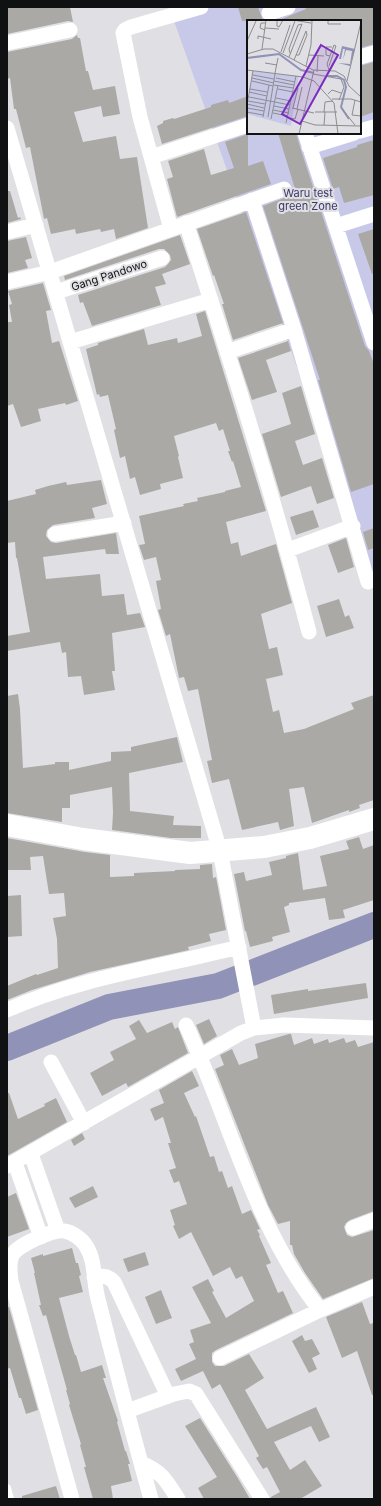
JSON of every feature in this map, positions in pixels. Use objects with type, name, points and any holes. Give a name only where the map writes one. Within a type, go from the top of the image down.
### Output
[{"type":"street","points":[[171,229],[140,118],[123,33],[131,27],[201,7]]},
{"type":"street","points":[[269,14],[288,7]]},
{"type":"street","points":[[7,43],[70,30]]},
{"type":"street","points":[[361,57],[374,53]]},
{"type":"street","points":[[151,157],[247,125]]},
{"type":"street","points":[[361,131],[374,127]]},
{"type":"street","points":[[8,134],[56,292],[220,851],[254,1028]]},
{"type":"street","points":[[347,134],[307,140],[336,226],[368,302],[374,343]]},
{"type":"street","points":[[7,282],[50,272],[284,189]]},
{"type":"street","points":[[252,200],[294,328],[353,526],[368,582]]},
{"type":"street","points":[[336,226],[374,214]]},
{"type":"street","points":[[186,223],[288,550],[308,632]]},
{"type":"street","points":[[7,232],[36,225]]},
{"type":"street","name":"Gang Pandowo","points":[[56,292],[162,258]]},
{"type":"street","points":[[70,342],[211,300]]},
{"type":"street","points":[[227,352],[294,328]]},
{"type":"street","points":[[55,534],[124,524]]},
{"type":"street","points":[[288,550],[353,526]]},
{"type":"street","points":[[7,825],[84,839],[190,853],[264,847],[302,840],[374,820]]},
{"type":"street","points":[[7,1010],[31,999],[68,987],[134,971],[198,958],[240,953]]},
{"type":"street","points":[[186,1025],[201,1057],[262,1213],[294,1273],[303,1288],[320,1310]]},
{"type":"street","points":[[41,1237],[11,1165],[241,1033],[254,1028],[284,1025],[374,1028]]},
{"type":"street","points":[[51,1062],[84,1123]]},
{"type":"street","points":[[31,1154],[58,1231]]},
{"type":"street","points":[[353,1228],[374,1220]]},
{"type":"street","points":[[72,1499],[11,1281],[9,1265],[13,1254],[20,1247],[58,1231],[73,1234],[86,1245],[92,1257],[96,1294],[151,1499]]},
{"type":"street","points":[[94,1277],[104,1276],[108,1277],[114,1282],[168,1396]]},
{"type":"street","points":[[220,1358],[320,1310],[374,1287]]},
{"type":"street","points":[[127,1411],[168,1396],[189,1391],[196,1394],[262,1499]]},
{"type":"street","points":[[141,1464],[154,1469],[167,1481],[178,1499]]},
{"type":"lane","points":[[7,1488],[10,1499]]},
{"type":"green space","name":"Waru test green Zone","points":[[169,7],[374,7],[374,584]]},
{"type":"building","points":[[7,7],[70,7],[73,22],[68,21],[7,34]]},
{"type":"building","points":[[238,7],[258,7],[263,20],[242,21]]},
{"type":"building","points":[[305,7],[374,7],[374,44],[361,48],[361,20],[279,20],[306,9]]},
{"type":"building","points":[[77,35],[78,38],[80,38],[86,71],[88,71],[93,90],[115,86],[120,114],[103,117],[101,106],[74,112],[83,142],[116,136],[120,159],[137,157],[148,228],[116,239],[114,229],[101,232],[100,229],[76,234],[75,229],[51,234],[47,218],[44,219],[30,147],[26,148],[16,109],[14,109],[10,78],[7,79],[7,52],[72,39]]},
{"type":"building","points":[[374,62],[374,112],[361,117],[361,66]]},
{"type":"building","points":[[247,96],[247,116],[162,144],[157,126],[163,123],[163,121],[174,119],[228,100],[229,103]]},
{"type":"building","points":[[248,134],[248,166],[263,161],[271,184],[177,217],[167,179],[173,177],[168,161],[204,149],[211,175],[234,168],[225,142]]},
{"type":"building","points":[[278,134],[296,134],[365,346],[369,351],[374,364],[374,484],[351,492],[318,380],[320,380],[263,206],[291,195],[295,189]]},
{"type":"building","points":[[374,140],[374,195],[344,203],[339,187],[333,189],[323,158]]},
{"type":"building","points":[[7,191],[10,191],[18,218],[20,217],[21,219],[7,223]]},
{"type":"building","points":[[246,212],[283,323],[233,340],[222,304],[224,304],[197,229]]},
{"type":"building","points":[[374,229],[374,273],[372,274],[358,234]]},
{"type":"building","points":[[180,235],[190,264],[162,274],[166,284],[155,287],[161,305],[92,326],[83,302],[80,303],[78,295],[165,267],[171,260],[170,255],[164,249],[159,249],[65,280],[64,276]]},
{"type":"building","points":[[26,237],[32,258],[25,260],[28,268],[7,273],[7,241]]},
{"type":"building","points":[[43,283],[51,310],[46,311],[52,343],[59,341],[78,401],[66,405],[65,403],[38,409],[41,421],[21,427],[13,404],[7,406],[7,322],[12,322],[9,305],[12,304],[8,291]]},
{"type":"building","points":[[205,311],[266,511],[226,522],[231,544],[238,542],[241,556],[276,544],[292,603],[261,614],[269,649],[277,647],[283,675],[266,679],[273,712],[279,710],[284,733],[304,729],[354,709],[351,703],[374,695],[374,800],[359,805],[360,808],[349,812],[349,810],[312,823],[304,787],[289,789],[294,826],[280,830],[278,822],[242,830],[229,779],[212,783],[207,761],[212,760],[198,689],[188,691],[184,677],[179,678],[170,634],[166,636],[158,610],[161,609],[156,581],[161,580],[156,557],[144,560],[139,545],[145,544],[139,516],[184,506],[183,504],[198,501],[197,498],[241,487],[233,461],[232,462],[228,451],[230,451],[223,429],[219,431],[216,423],[174,436],[183,478],[160,484],[161,489],[140,495],[135,477],[130,479],[125,456],[120,458],[114,430],[116,429],[108,395],[100,397],[99,394],[97,395],[86,349],[98,345],[98,343],[144,329],[148,345],[177,338],[178,343],[202,336],[196,314]]},
{"type":"building","points":[[288,341],[291,351],[266,360],[277,392],[252,400],[238,358]]},
{"type":"building","points":[[301,386],[315,434],[295,441],[303,465],[322,458],[334,498],[317,504],[311,486],[281,497],[262,434],[291,424],[282,393]]},
{"type":"building","points":[[101,480],[107,504],[92,508],[95,518],[53,525],[47,530],[46,536],[51,542],[56,543],[116,533],[119,554],[106,554],[105,549],[43,557],[46,579],[100,574],[102,596],[124,594],[127,615],[140,613],[145,627],[112,633],[115,671],[112,671],[115,690],[84,695],[81,676],[68,677],[66,652],[62,653],[60,642],[7,651],[7,636],[30,632],[16,558],[15,542],[7,543],[7,501],[36,494],[35,490],[48,486],[66,482],[67,485]]},
{"type":"building","points":[[313,510],[319,527],[296,535],[290,517]]},
{"type":"building","points":[[374,528],[374,548],[368,550],[363,532]]},
{"type":"building","points":[[346,538],[354,567],[338,573],[328,545]]},
{"type":"building","points":[[339,599],[345,617],[349,615],[354,628],[326,637],[317,606]]},
{"type":"building","points":[[18,694],[23,768],[55,764],[55,762],[69,762],[69,770],[111,761],[111,752],[131,751],[131,747],[177,737],[183,762],[129,773],[130,811],[174,816],[173,825],[201,826],[201,838],[171,838],[112,830],[112,787],[70,795],[70,808],[62,808],[62,822],[7,813],[7,696]]},
{"type":"building","points":[[359,837],[363,849],[374,845],[374,900],[343,910],[345,918],[329,920],[325,898],[289,903],[289,905],[284,907],[290,932],[272,937],[273,941],[250,947],[245,931],[234,874],[244,872],[246,881],[272,875],[269,862],[286,858],[286,856],[298,853],[303,890],[327,886],[320,856],[349,849],[346,841]]},
{"type":"building","points":[[7,838],[110,855],[110,877],[134,876],[134,873],[200,869],[200,865],[212,864],[213,878],[216,877],[226,930],[209,934],[211,941],[188,947],[189,950],[90,972],[32,990],[7,1000],[7,986],[36,974],[37,975],[58,968],[57,939],[53,918],[66,916],[64,893],[49,894],[43,856],[30,857],[31,870],[7,870]]},
{"type":"building","points":[[21,895],[22,936],[7,937],[7,896]]},
{"type":"building","points":[[366,983],[368,998],[274,1014],[271,995],[308,989],[308,991]]},
{"type":"building","points":[[209,1019],[217,1036],[204,1044],[196,1025]]},
{"type":"building","points":[[139,1020],[147,1033],[172,1022],[175,1029],[178,1027],[188,1053],[128,1087],[126,1083],[102,1096],[90,1073],[114,1060],[110,1052],[136,1039],[129,1026]]},
{"type":"building","points":[[291,1034],[294,1045],[312,1038],[314,1044],[328,1039],[329,1043],[344,1038],[346,1043],[355,1040],[358,1047],[374,1042],[374,1211],[350,1220],[344,1227],[347,1235],[352,1237],[374,1230],[374,1278],[323,1299],[305,1273],[294,1254],[292,1245],[290,1245],[290,1221],[278,1224],[268,1205],[215,1069],[224,1065],[220,1055],[232,1049],[239,1065],[258,1058],[255,1044]]},
{"type":"building","points":[[192,1071],[199,1086],[184,1093],[195,1117],[196,1116],[210,1157],[214,1156],[219,1172],[222,1171],[228,1188],[232,1186],[242,1214],[251,1210],[260,1229],[257,1230],[271,1263],[266,1265],[278,1293],[283,1291],[293,1313],[216,1350],[212,1353],[212,1362],[215,1366],[224,1366],[249,1354],[264,1378],[245,1390],[267,1429],[316,1407],[330,1437],[319,1442],[311,1426],[274,1442],[290,1470],[305,1460],[322,1486],[300,1499],[271,1499],[271,1497],[280,1492],[267,1467],[263,1469],[256,1458],[259,1456],[220,1384],[212,1389],[203,1371],[181,1381],[175,1369],[196,1359],[189,1344],[194,1342],[190,1330],[211,1323],[192,1287],[208,1279],[214,1291],[212,1292],[226,1318],[254,1301],[242,1276],[236,1279],[230,1267],[213,1276],[191,1232],[179,1239],[173,1226],[175,1225],[170,1210],[187,1204],[179,1181],[174,1183],[169,1170],[176,1168],[168,1143],[171,1143],[163,1117],[155,1121],[150,1109],[164,1103],[159,1090]]},
{"type":"building","points":[[7,1093],[9,1093],[18,1119],[45,1106],[44,1104],[56,1098],[67,1122],[7,1156]]},
{"type":"building","points":[[82,1133],[85,1139],[74,1146],[71,1140]]},
{"type":"building","points":[[93,1186],[98,1197],[75,1208],[69,1198]]},
{"type":"building","points":[[16,1193],[29,1229],[7,1237],[7,1197]]},
{"type":"building","points":[[72,1248],[81,1275],[79,1276],[83,1292],[59,1298],[69,1336],[81,1372],[102,1365],[106,1378],[103,1378],[118,1421],[117,1422],[125,1451],[130,1464],[128,1464],[132,1481],[111,1486],[113,1499],[93,1499],[84,1467],[86,1467],[81,1444],[69,1405],[67,1390],[46,1315],[43,1316],[39,1305],[41,1305],[31,1258]]},
{"type":"building","points":[[145,1252],[149,1265],[128,1272],[123,1259]]},
{"type":"building","points":[[161,1290],[172,1318],[156,1324],[145,1297]]},
{"type":"building","points":[[362,1302],[370,1324],[374,1323],[374,1395],[372,1395],[357,1351],[342,1358],[326,1317]]},
{"type":"building","points":[[7,1307],[9,1307],[38,1410],[26,1414],[21,1398],[19,1398],[10,1368],[7,1369]]},
{"type":"building","points":[[302,1335],[305,1341],[312,1339],[320,1354],[312,1358],[317,1369],[309,1373],[292,1341]]},
{"type":"building","points":[[200,1418],[250,1499],[204,1499],[198,1488],[217,1477],[185,1426]]},
{"type":"building","points":[[56,1486],[60,1499],[22,1499],[22,1496]]},
{"type":"waterway","points":[[7,1048],[109,1007],[218,986],[374,925]]}]
